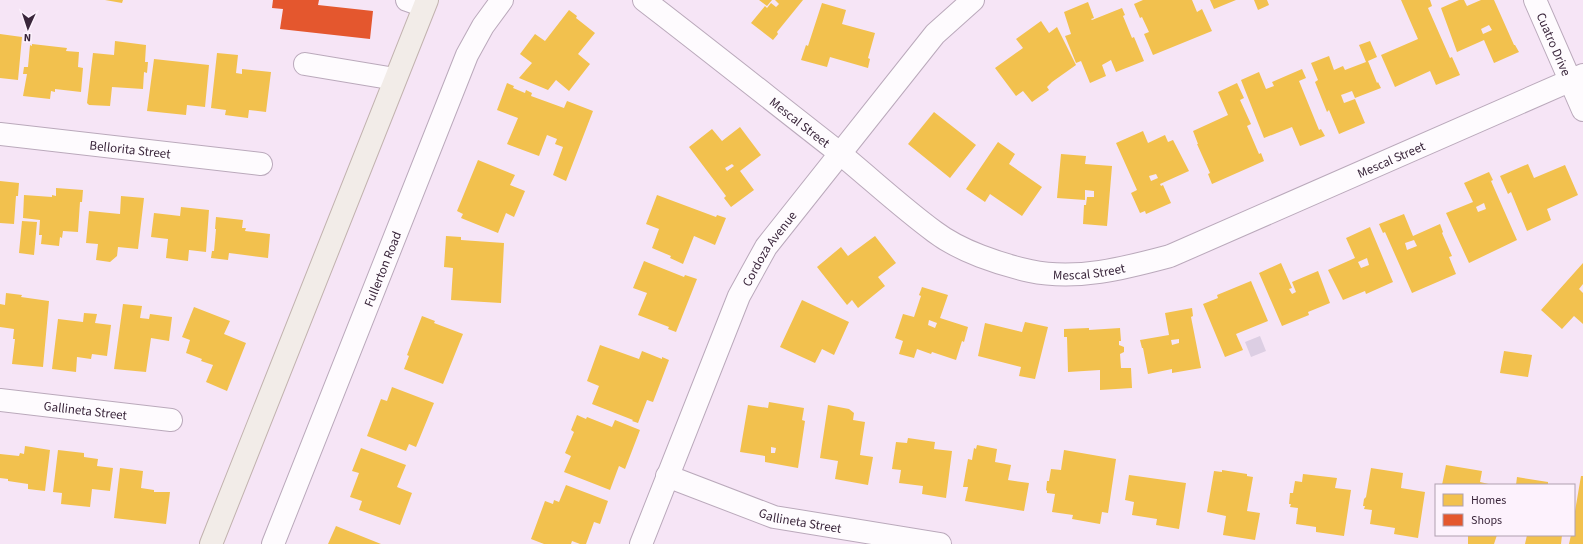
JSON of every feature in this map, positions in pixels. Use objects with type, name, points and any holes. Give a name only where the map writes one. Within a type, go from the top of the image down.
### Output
[{"type":"main road","points":[[211,544],[396,79],[419,2]]},
{"type":"street","name":"Fullerton Road","points":[[273,544],[467,55],[483,26],[502,0]]},
{"type":"street","name":"Mescal Street","points":[[644,0],[839,153],[936,233],[962,248],[1009,266],[1055,274],[1077,274],[1124,268],[1170,256],[1577,78]]},
{"type":"street","name":"Cordoza Avenue","points":[[641,544],[739,296],[766,247],[839,153],[935,34],[973,0]]},
{"type":"street","name":"Cuatro Drive","points":[[1535,0],[1577,78],[1583,110]]},
{"type":"street","points":[[305,64],[396,79]]},
{"type":"street","name":"Bellorita Street","points":[[0,134],[261,164]]},
{"type":"street","name":"Gallineta Street","points":[[0,400],[171,420]]},
{"type":"street","name":"Gallineta Street","points":[[667,476],[774,517],[940,544]]},
{"type":"building: Homes","points":[[105,0],[123,0],[122,3]]},
{"type":"building: Homes","points":[[759,0],[772,0],[767,6]]},
{"type":"building: Homes","points":[[775,0],[803,0],[777,32],[778,34],[773,40],[751,23],[765,6],[767,8],[771,3],[776,7],[779,4]]},
{"type":"building: Homes","points":[[1143,0],[1192,0],[1197,12],[1202,9],[1212,31],[1153,55],[1144,34],[1149,32],[1142,17],[1140,18],[1134,4]]},
{"type":"building: Homes","points":[[1210,0],[1236,0],[1214,9]]},
{"type":"building: Homes","points":[[1254,0],[1267,0],[1269,5],[1258,10]]},
{"type":"building: Homes","points":[[1401,0],[1430,0],[1432,6],[1428,8],[1450,58],[1452,57],[1460,75],[1436,85],[1430,71],[1395,87],[1381,55],[1418,39]]},
{"type":"building: Homes","points":[[1459,0],[1464,0],[1467,6],[1481,0],[1494,0],[1514,45],[1519,52],[1494,63],[1484,40],[1457,52],[1441,8]],"holes":[[[1489,25],[1492,30],[1483,34],[1481,29]]]},
{"type":"building: Homes","points":[[1088,2],[1094,18],[1091,19],[1092,20],[1122,8],[1125,15],[1123,16],[1132,38],[1134,37],[1144,61],[1116,72],[1111,60],[1102,65],[1106,76],[1090,83],[1081,61],[1076,63],[1065,36],[1071,34],[1064,12]]},
{"type":"building: Homes","points":[[822,3],[846,10],[842,24],[875,33],[868,58],[870,59],[868,68],[830,57],[827,67],[801,60],[806,45],[808,46]]},
{"type":"building: Homes","points":[[569,10],[577,16],[576,18],[595,33],[578,54],[590,64],[569,91],[556,80],[548,90],[519,78],[532,63],[520,54],[535,34],[545,41]]},
{"type":"building: Homes","points":[[1041,21],[1049,33],[1057,27],[1076,65],[1052,82],[1047,87],[1049,90],[1032,102],[1023,91],[1016,96],[995,68],[1023,48],[1016,39]]},
{"type":"building: Homes","points":[[0,34],[22,37],[18,80],[0,78]]},
{"type":"building: Homes","points":[[115,41],[146,45],[145,62],[148,62],[147,73],[144,72],[143,89],[112,87],[110,106],[89,105],[87,103],[93,53],[114,55]]},
{"type":"building: Homes","points":[[1370,41],[1377,57],[1368,61],[1377,83],[1378,82],[1381,88],[1355,98],[1352,91],[1341,95],[1344,103],[1355,99],[1365,123],[1339,134],[1329,110],[1327,112],[1315,82],[1318,80],[1311,63],[1329,56],[1334,70],[1343,66],[1345,70],[1366,62],[1359,45]]},
{"type":"building: Homes","points":[[32,44],[67,48],[66,51],[79,52],[78,67],[83,68],[81,92],[55,89],[55,92],[51,91],[50,99],[23,96],[27,74],[23,74],[24,67],[28,67],[30,45],[32,46]]},
{"type":"building: Homes","points":[[217,53],[238,55],[236,73],[242,74],[242,69],[271,72],[266,112],[249,110],[248,118],[225,115],[226,110],[211,108]]},
{"type":"building: Homes","points":[[154,59],[209,65],[205,107],[187,105],[186,115],[147,111]]},
{"type":"building: Homes","points":[[1302,69],[1306,78],[1299,81],[1319,130],[1321,129],[1325,136],[1300,146],[1292,127],[1264,138],[1241,80],[1259,72],[1266,89],[1274,86],[1272,82]]},
{"type":"building: Homes","points":[[507,83],[514,86],[513,88],[525,93],[526,90],[532,93],[531,96],[564,108],[567,101],[593,111],[566,181],[553,175],[563,147],[555,144],[557,139],[547,135],[539,156],[507,144],[518,118],[497,110]]},
{"type":"building: Homes","points":[[1237,83],[1244,98],[1240,100],[1251,124],[1247,126],[1259,154],[1261,153],[1264,161],[1212,184],[1208,174],[1210,173],[1193,131],[1228,115],[1218,92]]},
{"type":"building: Homes","points":[[934,112],[976,145],[950,178],[908,144]]},
{"type":"building: Homes","points":[[740,127],[761,155],[740,171],[754,190],[731,207],[724,198],[726,196],[689,147],[712,129],[722,141]],"holes":[[[732,164],[734,166],[727,171],[725,168]]]},
{"type":"building: Homes","points":[[1143,131],[1148,143],[1165,135],[1168,142],[1173,140],[1189,171],[1160,184],[1161,186],[1163,185],[1171,203],[1146,214],[1145,211],[1140,213],[1131,193],[1137,190],[1116,143]],"holes":[[[1156,174],[1158,178],[1151,181],[1149,176]]]},
{"type":"building: Homes","points":[[998,142],[1015,154],[1009,164],[1042,187],[1022,216],[990,194],[985,202],[966,189]]},
{"type":"building: Homes","points":[[1061,154],[1086,156],[1085,164],[1112,166],[1107,226],[1083,224],[1084,205],[1086,205],[1087,197],[1094,197],[1094,191],[1085,190],[1085,200],[1057,198]]},
{"type":"building: Homes","points":[[478,160],[515,175],[510,185],[525,191],[514,217],[506,213],[498,233],[461,218],[463,214],[457,211]]},
{"type":"building: Homes","points":[[1528,164],[1534,178],[1565,165],[1578,195],[1547,209],[1551,220],[1527,231],[1511,192],[1508,194],[1500,176]]},
{"type":"building: Homes","points":[[1489,172],[1493,180],[1491,181],[1517,240],[1469,263],[1446,213],[1473,202],[1464,183]],"holes":[[[1484,203],[1486,209],[1478,212],[1476,207]]]},
{"type":"building: Homes","points":[[0,181],[19,183],[18,196],[16,196],[14,224],[0,223]]},
{"type":"building: Homes","points":[[56,188],[83,190],[82,202],[80,202],[78,232],[63,231],[62,238],[60,237],[59,246],[41,244],[42,235],[39,235],[40,220],[23,218],[24,195],[52,197],[52,195],[56,196]]},
{"type":"building: Homes","points":[[657,195],[716,217],[717,215],[726,218],[715,245],[694,236],[683,264],[670,258],[671,256],[652,248],[659,229],[646,224]]},
{"type":"building: Homes","points":[[121,196],[144,198],[138,249],[118,247],[117,256],[110,262],[96,260],[98,244],[86,243],[89,211],[120,214]]},
{"type":"building: Homes","points":[[181,207],[209,210],[206,252],[189,250],[188,261],[166,258],[168,239],[151,237],[154,213],[180,216]]},
{"type":"building: Homes","points":[[1404,214],[1413,236],[1440,224],[1442,233],[1452,256],[1449,257],[1456,274],[1412,293],[1385,232],[1383,233],[1379,224]],"holes":[[[1414,240],[1417,246],[1407,250],[1405,243]]]},
{"type":"building: Homes","points":[[216,217],[243,220],[242,228],[246,228],[245,231],[270,234],[268,258],[229,253],[228,260],[211,258],[212,251],[214,251]]},
{"type":"building: Homes","points":[[22,221],[37,222],[34,255],[19,253]]},
{"type":"building: Homes","points":[[1370,227],[1393,282],[1366,294],[1365,291],[1343,300],[1328,270],[1355,258],[1346,238]],"holes":[[[1367,258],[1369,265],[1361,268],[1358,262]]]},
{"type":"building: Homes","points":[[446,236],[461,237],[461,240],[504,243],[501,303],[451,300],[453,268],[444,267]]},
{"type":"building: Homes","points":[[875,236],[896,263],[878,277],[885,286],[858,308],[852,300],[847,305],[817,267],[841,247],[848,256]]},
{"type":"building: Homes","points":[[644,261],[684,277],[685,275],[697,279],[676,332],[668,329],[669,327],[638,315],[647,293],[633,288]]},
{"type":"building: Homes","points":[[1281,263],[1292,288],[1289,289],[1292,294],[1296,292],[1292,282],[1318,271],[1330,303],[1308,312],[1309,315],[1282,326],[1259,273]]},
{"type":"building: Homes","points":[[1583,263],[1583,284],[1579,289],[1583,293],[1583,324],[1574,316],[1562,329],[1541,310]]},
{"type":"building: Homes","points":[[1251,281],[1268,321],[1236,334],[1243,350],[1225,357],[1203,304],[1218,298],[1217,295]]},
{"type":"building: Homes","points":[[922,287],[948,295],[940,318],[968,327],[964,342],[962,341],[956,360],[917,349],[914,358],[899,354],[903,341],[895,338],[903,314],[914,317],[921,296],[919,295]],"holes":[[[929,320],[937,323],[935,328],[928,325]]]},
{"type":"building: Homes","points":[[6,293],[49,301],[43,367],[12,364],[15,339],[13,339],[14,329],[0,327],[0,304],[5,305]]},
{"type":"building: Homes","points":[[802,300],[849,322],[834,355],[822,349],[815,363],[780,347]]},
{"type":"building: Homes","points":[[123,304],[142,306],[140,318],[149,319],[150,314],[172,317],[169,341],[151,338],[146,372],[114,369]]},
{"type":"building: Homes","points":[[194,307],[230,321],[224,334],[246,343],[227,391],[206,382],[213,365],[201,361],[202,359],[186,353],[190,340],[182,337]]},
{"type":"building: Homes","points":[[1192,308],[1193,316],[1191,317],[1201,368],[1172,373],[1172,369],[1148,374],[1140,340],[1169,335],[1165,313]],"holes":[[[1179,339],[1179,343],[1172,345],[1171,340]]]},
{"type":"building: Homes","points":[[84,313],[97,314],[95,323],[111,325],[107,356],[92,354],[91,359],[77,357],[76,372],[52,369],[58,319],[83,322]]},
{"type":"building: Homes","points":[[422,316],[435,321],[434,323],[463,334],[443,384],[404,369],[409,356],[407,355]]},
{"type":"building: Homes","points":[[1025,322],[1048,327],[1035,379],[1019,376],[1021,367],[978,356],[985,323],[1022,332]]},
{"type":"building: Homes","points":[[1089,328],[1089,330],[1120,328],[1121,341],[1119,341],[1119,345],[1124,347],[1124,352],[1120,354],[1121,368],[1131,368],[1132,388],[1100,390],[1100,370],[1068,372],[1067,337],[1064,337],[1064,329]]},
{"type":"building: Homes","points":[[600,345],[639,359],[642,351],[662,359],[662,357],[669,360],[653,402],[647,400],[638,423],[592,404],[599,386],[587,381]]},
{"type":"building: Homes","points":[[1504,351],[1532,355],[1528,377],[1500,373]]},
{"type":"building: Homes","points":[[392,387],[434,403],[416,447],[409,444],[406,451],[367,436],[381,399],[387,401]]},
{"type":"building: Homes","points":[[769,402],[804,408],[802,420],[805,421],[798,468],[765,462],[765,456],[740,452],[748,405],[768,408]],"holes":[[[771,447],[776,448],[775,453],[771,453]]]},
{"type":"building: Homes","points":[[828,405],[849,409],[854,413],[853,420],[865,422],[860,455],[873,457],[868,485],[835,479],[838,461],[820,458]]},
{"type":"building: Homes","points":[[577,415],[586,419],[587,417],[612,427],[615,420],[640,430],[625,469],[619,466],[610,490],[564,472],[571,456],[565,453],[574,432],[571,430]]},
{"type":"building: Homes","points":[[908,438],[935,442],[934,449],[952,451],[946,498],[922,494],[923,486],[899,483],[901,470],[892,469],[896,442],[907,443]]},
{"type":"building: Homes","points":[[977,445],[997,449],[995,462],[1011,465],[1008,480],[1029,483],[1024,511],[965,501],[968,487],[963,487],[968,459],[972,460],[974,448],[976,449]]},
{"type":"building: Homes","points":[[25,446],[50,450],[45,491],[28,489],[28,484],[8,481],[8,479],[0,478],[0,454],[19,456],[20,453],[24,454]]},
{"type":"building: Homes","points":[[361,448],[406,465],[397,487],[412,493],[400,525],[359,510],[362,501],[350,497],[359,473],[352,471]]},
{"type":"building: Homes","points":[[58,450],[84,453],[84,457],[98,459],[97,466],[113,468],[110,491],[92,489],[90,507],[61,504],[62,493],[53,492]]},
{"type":"building: Homes","points":[[1064,450],[1116,459],[1108,513],[1102,512],[1100,524],[1072,519],[1073,515],[1052,512],[1055,494],[1047,493],[1047,481],[1049,481],[1051,469],[1061,470]]},
{"type":"building: Homes","points":[[1446,465],[1482,471],[1480,482],[1489,484],[1442,484]]},
{"type":"building: Homes","points":[[120,468],[143,471],[141,488],[154,490],[154,492],[170,492],[166,524],[114,518]]},
{"type":"building: Homes","points":[[1371,468],[1403,473],[1401,488],[1425,492],[1418,538],[1394,534],[1395,528],[1370,524],[1372,510],[1364,509],[1365,506],[1363,506]]},
{"type":"building: Homes","points":[[1222,470],[1247,474],[1247,476],[1253,477],[1247,511],[1260,513],[1255,540],[1223,535],[1226,516],[1207,512],[1214,471],[1222,472]]},
{"type":"building: Homes","points":[[1303,474],[1337,478],[1335,488],[1351,490],[1344,536],[1316,532],[1316,527],[1296,524],[1298,508],[1290,507],[1290,493],[1293,493],[1295,481],[1302,482]]},
{"type":"building: Homes","points":[[1129,475],[1186,483],[1179,529],[1156,525],[1157,519],[1132,515],[1134,502],[1125,500]]},
{"type":"building: Homes","points":[[1581,476],[1583,476],[1583,544],[1569,544],[1571,536],[1575,536],[1575,511]]},
{"type":"building: Homes","points":[[1517,477],[1548,482],[1548,484],[1516,484]]},
{"type":"building: Homes","points":[[566,485],[608,501],[600,524],[594,522],[586,544],[580,544],[572,541],[571,544],[544,544],[531,539],[545,501],[553,504],[554,500],[559,502]]},
{"type":"building: Homes","points":[[336,526],[381,544],[328,544]]},
{"type":"building: Homes","points":[[1468,536],[1497,536],[1494,544],[1468,544]]},
{"type":"building: Homes","points":[[1527,536],[1562,536],[1561,544],[1525,544]]},
{"type":"building: Shops","points":[[273,0],[319,0],[318,5],[373,11],[370,39],[280,29],[283,9],[272,8]]},
{"type":"building: Other","points":[[1260,336],[1266,351],[1251,357],[1245,342]]}]
